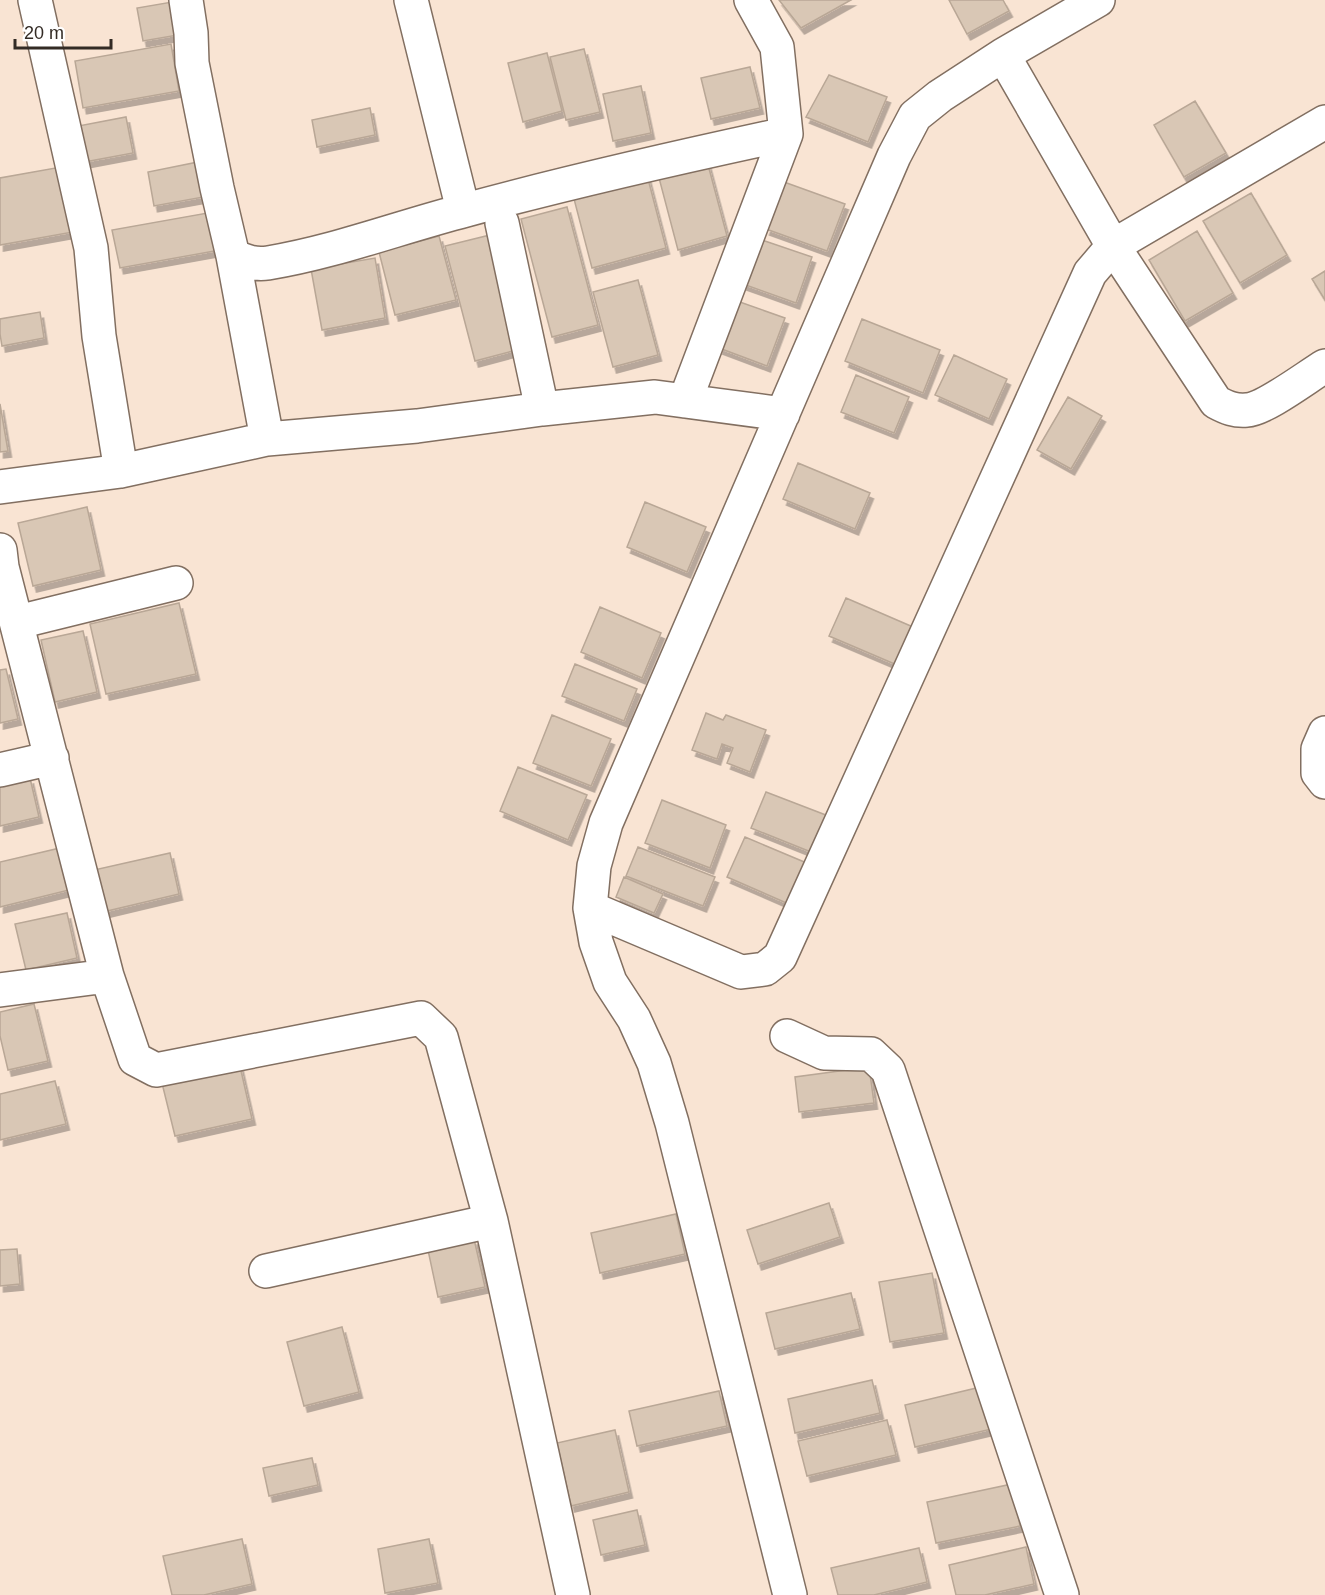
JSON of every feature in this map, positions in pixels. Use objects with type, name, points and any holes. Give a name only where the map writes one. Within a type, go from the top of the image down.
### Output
[{"type":"street","points":[[35,0],[91,248],[99,336],[121,471]]},
{"type":"street","points":[[186,0],[191,33],[192,63],[233,256],[267,439]]},
{"type":"street","points":[[411,0],[463,210]]},
{"type":"street","points":[[685,401],[786,134],[777,47],[752,0]]},
{"type":"street","points":[[790,1595],[672,1124],[654,1063],[634,1019],[610,982],[596,942],[590,908],[594,867],[606,823],[894,156],[915,116],[940,96],[1003,55],[1098,0]]},
{"type":"street","points":[[1003,55],[1113,246],[1216,402],[1230,410],[1250,410],[1265,404],[1325,366]]},
{"type":"street","points":[[590,908],[741,972],[765,969],[780,957],[1090,273],[1113,246],[1325,122]]},
{"type":"street","points":[[233,256],[252,264],[267,263],[360,241],[463,210],[577,180],[786,134]]},
{"type":"street","points":[[502,223],[542,409]]},
{"type":"street","points":[[0,487],[121,471],[267,439],[417,426],[655,397],[783,414]]},
{"type":"street","points":[[0,550],[2,567],[18,622],[107,976],[135,1059],[156,1070],[420,1018],[441,1037],[491,1221],[573,1595]]},
{"type":"street","points":[[18,622],[176,583]]},
{"type":"street","points":[[1325,733],[1318,749],[1318,773],[1325,782]]},
{"type":"street","points":[[0,770],[52,758]]},
{"type":"street","points":[[0,990],[107,976]]},
{"type":"street","points":[[787,1036],[824,1053],[871,1054],[888,1070],[1062,1595]]},
{"type":"street","points":[[266,1271],[491,1221]]},
{"type":"building","points":[[779,0],[851,0],[801,28]]},
{"type":"building","points":[[949,0],[1003,0],[1009,11],[967,34]]},
{"type":"building","points":[[172,2],[178,35],[143,41],[137,8]]},
{"type":"building","points":[[171,44],[179,91],[83,108],[75,61]]},
{"type":"building","points":[[584,49],[600,112],[566,120],[550,57]]},
{"type":"building","points":[[547,53],[562,111],[523,122],[508,63]]},
{"type":"building","points":[[750,67],[760,108],[711,119],[701,78]]},
{"type":"building","points":[[829,75],[887,97],[868,142],[806,117]]},
{"type":"building","points":[[641,86],[651,133],[613,141],[603,94]]},
{"type":"building","points":[[1195,101],[1226,153],[1184,177],[1154,125]]},
{"type":"building","points":[[370,108],[375,135],[317,147],[312,120]]},
{"type":"building","points":[[126,117],[133,153],[79,163],[73,127]]},
{"type":"building","points":[[203,161],[209,196],[154,206],[148,172]]},
{"type":"building","points":[[707,161],[727,236],[678,250],[658,174]]},
{"type":"building","points":[[61,167],[73,232],[0,245],[0,178]]},
{"type":"building","points":[[647,175],[666,248],[592,268],[573,195]]},
{"type":"building","points":[[784,182],[845,204],[827,251],[766,229]]},
{"type":"building","points":[[1251,193],[1287,255],[1240,283],[1203,221]]},
{"type":"building","points":[[567,207],[598,325],[552,337],[521,219]]},
{"type":"building","points":[[213,212],[220,250],[120,268],[112,230]]},
{"type":"building","points":[[1197,231],[1233,293],[1185,321],[1149,260]]},
{"type":"building","points":[[490,235],[520,349],[475,361],[445,246]]},
{"type":"building","points":[[439,236],[456,300],[395,315],[379,252]]},
{"type":"building","points":[[759,239],[812,257],[796,303],[743,284]]},
{"type":"building","points":[[375,258],[385,318],[322,330],[311,269]]},
{"type":"building","points":[[1325,271],[1325,300],[1312,279]]},
{"type":"building","points":[[638,280],[658,355],[613,367],[593,292]]},
{"type":"building","points":[[737,301],[785,318],[767,366],[719,348]]},
{"type":"building","points":[[40,312],[44,338],[2,346],[0,319]]},
{"type":"building","points":[[862,319],[940,350],[923,393],[845,361]]},
{"type":"building","points":[[954,355],[1007,379],[989,419],[935,395]]},
{"type":"building","points":[[856,375],[909,397],[894,433],[841,412]]},
{"type":"building","points":[[1068,397],[1102,416],[1071,469],[1037,450]]},
{"type":"building","points":[[0,404],[8,451],[0,452]]},
{"type":"building","points":[[798,463],[870,493],[855,529],[783,499]]},
{"type":"building","points":[[645,502],[706,527],[687,572],[627,547]]},
{"type":"building","points":[[87,507],[101,570],[33,586],[18,523]]},
{"type":"building","points":[[846,598],[913,627],[897,665],[829,636]]},
{"type":"building","points":[[179,603],[196,674],[106,694],[90,624]]},
{"type":"building","points":[[600,607],[661,633],[642,678],[581,652]]},
{"type":"building","points":[[83,631],[97,692],[55,702],[41,640]]},
{"type":"building","points":[[575,664],[637,689],[624,721],[562,696]]},
{"type":"building","points":[[6,669],[18,719],[0,723],[0,670]]},
{"type":"building","points":[[706,713],[723,720],[726,715],[766,730],[750,772],[727,763],[733,748],[722,744],[717,759],[692,750]]},
{"type":"building","points":[[552,715],[611,739],[591,786],[533,763]]},
{"type":"building","points":[[518,767],[587,795],[568,840],[500,811]]},
{"type":"building","points":[[30,778],[39,817],[0,826],[0,785]]},
{"type":"building","points":[[766,792],[831,817],[816,854],[751,828]]},
{"type":"building","points":[[662,800],[726,825],[710,868],[645,843]]},
{"type":"building","points":[[745,837],[809,864],[791,905],[727,877]]},
{"type":"building","points":[[638,847],[715,877],[703,906],[626,876]]},
{"type":"building","points":[[60,848],[69,890],[0,907],[0,862]]},
{"type":"building","points":[[170,853],[179,894],[103,912],[94,870]]},
{"type":"building","points":[[624,877],[663,894],[654,913],[616,897]]},
{"type":"building","points":[[67,913],[77,958],[26,970],[15,924]]},
{"type":"building","points":[[34,1004],[48,1061],[8,1070],[0,1036],[0,1012]]},
{"type":"building","points":[[239,1062],[252,1119],[175,1136],[161,1079]]},
{"type":"building","points":[[869,1067],[874,1103],[799,1112],[795,1077]]},
{"type":"building","points":[[55,1081],[66,1124],[0,1140],[0,1094]]},
{"type":"building","points":[[829,1203],[840,1237],[758,1264],[747,1230]]},
{"type":"building","points":[[676,1214],[685,1254],[600,1273],[591,1233]]},
{"type":"building","points":[[474,1239],[485,1287],[438,1297],[428,1250]]},
{"type":"building","points":[[17,1249],[20,1284],[0,1286],[0,1250]]},
{"type":"building","points":[[932,1273],[944,1333],[890,1342],[879,1282]]},
{"type":"building","points":[[851,1293],[860,1329],[775,1349],[766,1313]]},
{"type":"building","points":[[342,1327],[359,1392],[304,1406],[287,1342]]},
{"type":"building","points":[[872,1380],[880,1413],[795,1433],[788,1399]]},
{"type":"building","points":[[989,1385],[1000,1427],[915,1447],[905,1405]]},
{"type":"building","points":[[719,1391],[727,1426],[637,1446],[629,1411]]},
{"type":"building","points":[[887,1420],[896,1455],[807,1476],[798,1441]]},
{"type":"building","points":[[615,1430],[629,1492],[571,1506],[557,1443]]},
{"type":"building","points":[[312,1458],[318,1485],[269,1496],[263,1468]]},
{"type":"building","points":[[1012,1484],[1020,1526],[936,1543],[927,1502]]},
{"type":"building","points":[[637,1510],[645,1545],[601,1555],[593,1520]]},
{"type":"building","points":[[242,1539],[252,1584],[204,1595],[172,1595],[163,1556]]},
{"type":"building","points":[[429,1539],[438,1583],[385,1593],[378,1549]]},
{"type":"building","points":[[1026,1547],[1034,1584],[985,1595],[956,1595],[949,1565]]},
{"type":"building","points":[[919,1548],[927,1582],[874,1595],[838,1595],[831,1568]]}]
